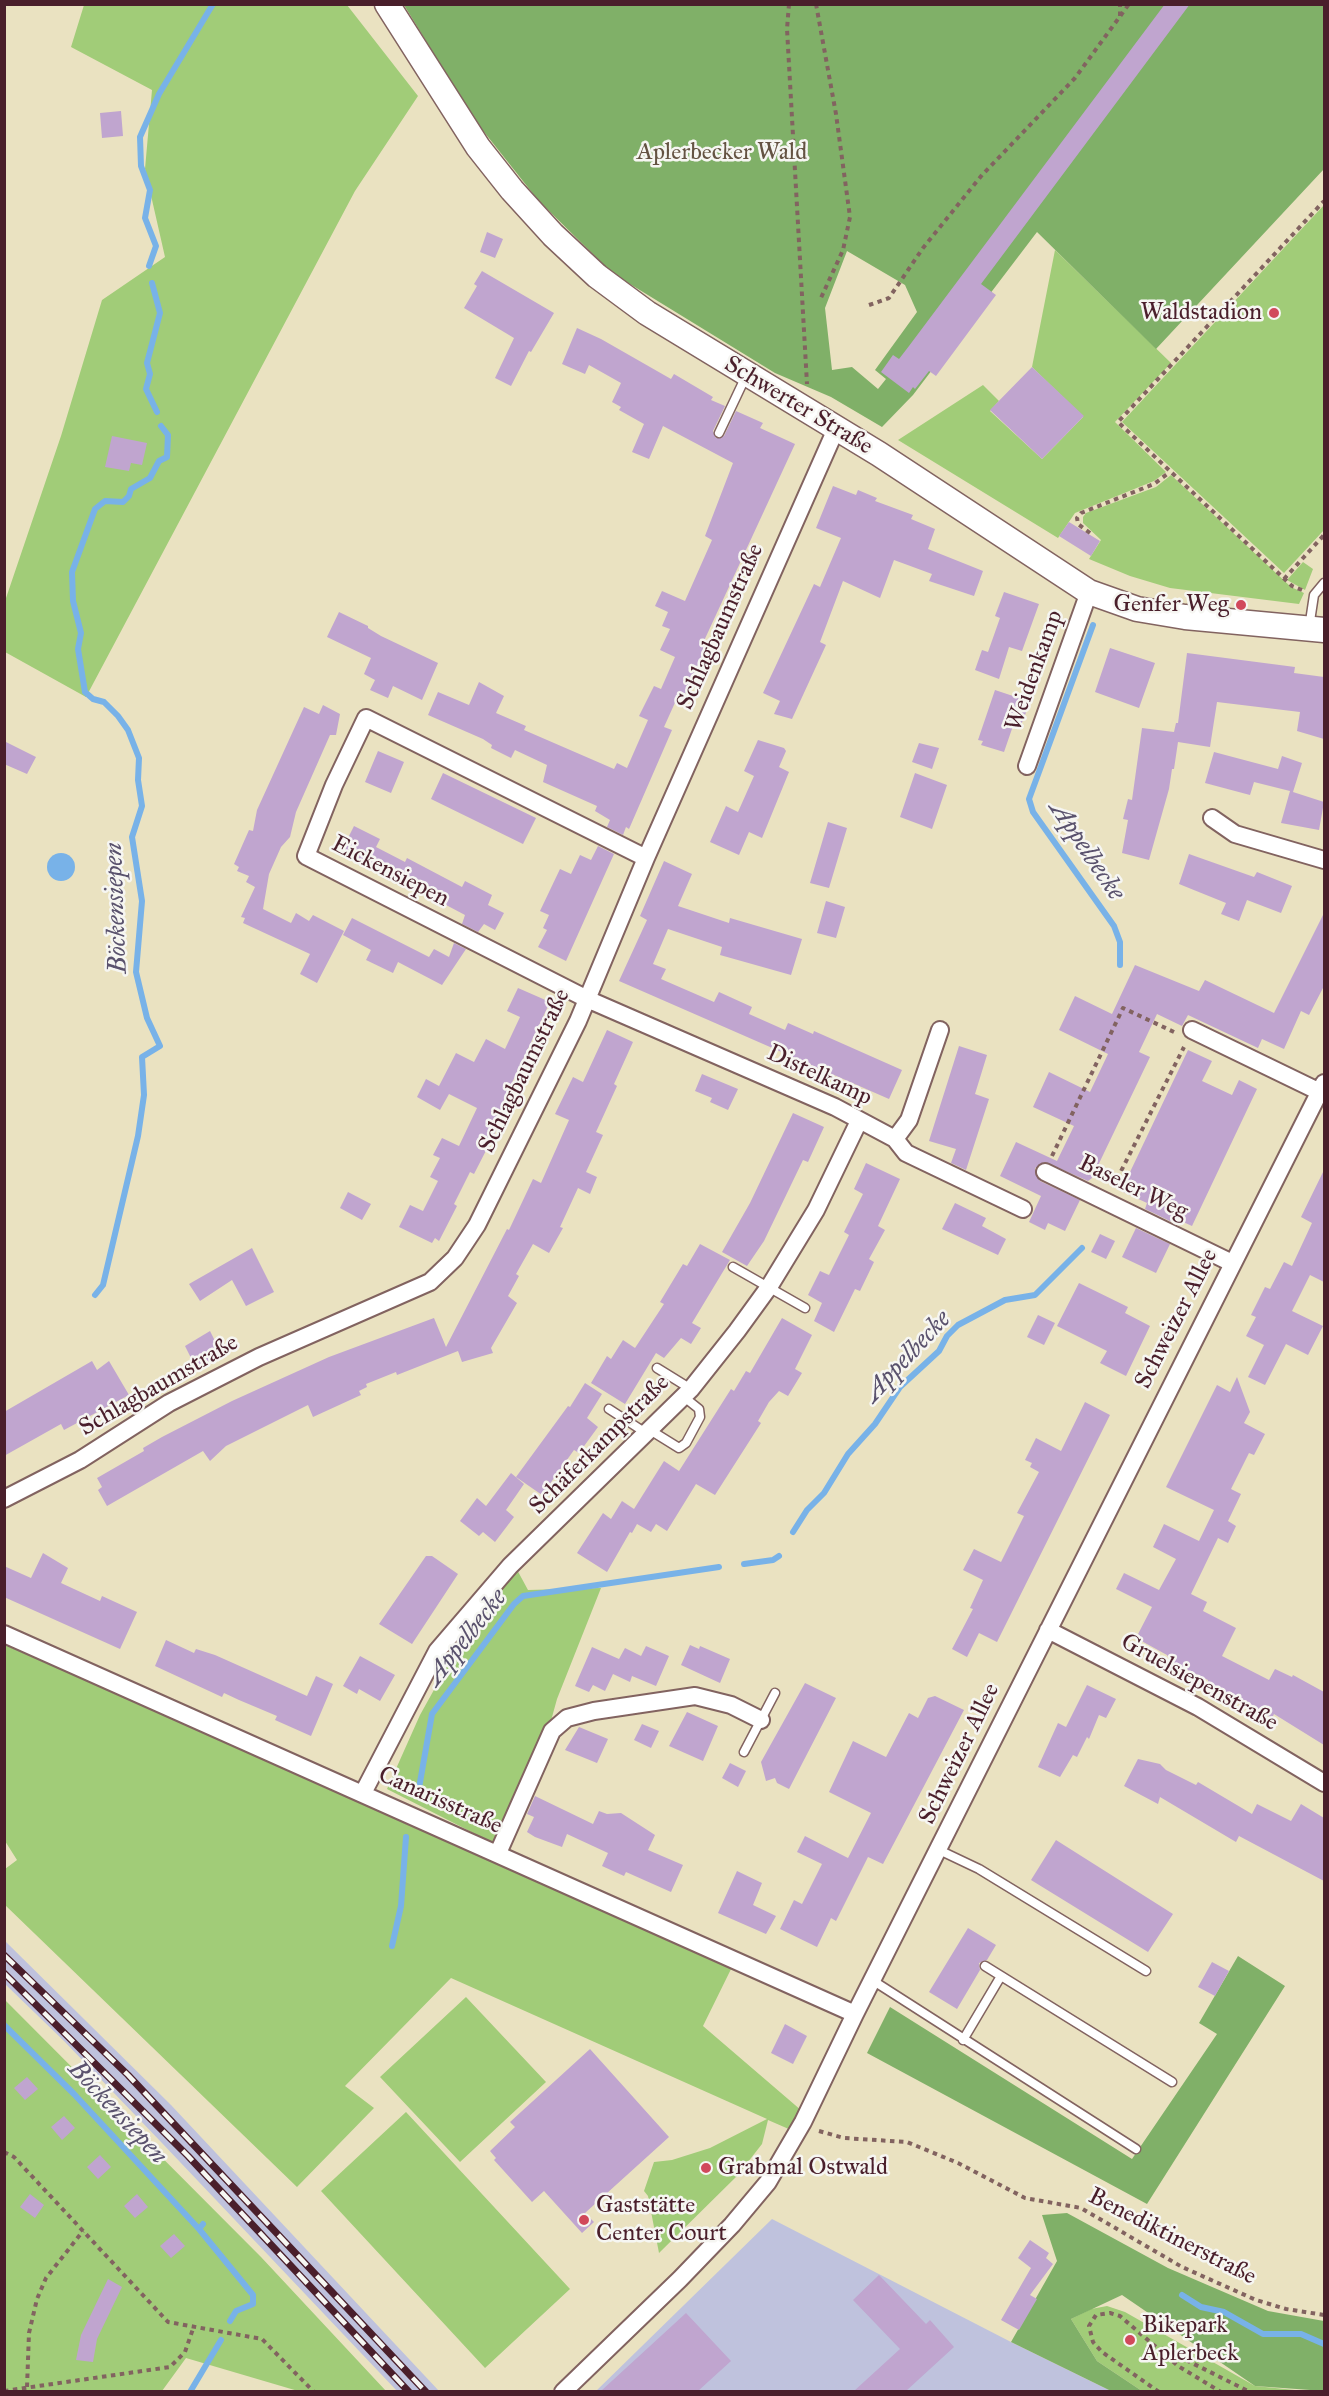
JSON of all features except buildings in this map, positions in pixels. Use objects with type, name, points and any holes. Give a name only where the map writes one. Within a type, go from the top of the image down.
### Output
[{"type":"street","name":"Schwerter Straße","points":[[387,4],[478,147],[512,190],[553,235],[597,276],[639,307],[746,375],[879,454],[1089,592],[1137,609],[1185,617],[1317,629]]},
{"type":"street","name":"Schlagbaumstraße","points":[[4,1499],[80,1460],[169,1403],[259,1357],[430,1282],[455,1258],[477,1225],[587,999],[646,858],[836,429]]},
{"type":"street","name":"Weidenkamp","points":[[1027,766],[1089,592]]},
{"type":"street","name":"Eickensiepen","points":[[587,999],[306,856],[334,785],[366,718],[646,858]]},
{"type":"street","points":[[1212,818],[1235,834],[1324,860]]},
{"type":"street","name":"Distelkamp","points":[[587,999],[835,1107],[895,1139],[906,1153],[1023,1209]]},
{"type":"street","points":[[895,1139],[909,1120],[940,1030]]},
{"type":"street","points":[[1190,1034],[1322,1088]]},
{"type":"street","name":"Schweizer Allee","points":[[562,2391],[680,2279],[732,2225],[768,2182],[803,2122],[1232,1263],[1318,1115],[1322,1088]]},
{"type":"street","name":"Schäferkampstraße","points":[[363,1793],[437,1652],[510,1566],[687,1393],[769,1287],[816,1210],[859,1121]]},
{"type":"street","name":"Baseler Weg","points":[[1045,1172],[1232,1263]]},
{"type":"street","name":"Gruelsiepenstraße","points":[[1048,1630],[1188,1702],[1324,1783]]},
{"type":"street","name":"Canarisstraße","points":[[4,1634],[855,2014]]},
{"type":"street","points":[[498,1853],[552,1731],[567,1718],[594,1711],[695,1696],[731,1705],[761,1720]]},
{"type":"lane","points":[[720,433],[746,375]]},
{"type":"lane","points":[[1317,629],[1314,595],[1324,583]]},
{"type":"lane","points":[[733,1267],[805,1308]]},
{"type":"lane","points":[[609,1409],[679,1448],[686,1443],[700,1417],[699,1409],[687,1393],[657,1368]]},
{"type":"lane","points":[[744,1752],[775,1693]]},
{"type":"lane","points":[[939,1850],[979,1869],[1146,1971]]},
{"type":"lane","points":[[986,1966],[1172,2082]]},
{"type":"lane","points":[[963,2040],[1001,1976]]},
{"type":"lane","points":[[872,1980],[1136,2149]]},
{"type":"path","points":[[789,4],[787,29],[808,391],[803,409]]},
{"type":"path","points":[[816,4],[836,114],[849,217],[843,250],[820,300]]},
{"type":"path","points":[[1120,4],[1120,17]]},
{"type":"path","points":[[869,304],[889,298],[923,248],[982,175],[1075,78],[1129,4]]},
{"type":"path","points":[[1314,595],[1292,586],[1284,579],[1118,422],[1324,201]]},
{"type":"path","points":[[1090,533],[1078,524],[1077,518],[1082,513],[1154,484],[1170,472]]},
{"type":"path","points":[[1284,579],[1324,535]]},
{"type":"path","points":[[1045,1172],[1123,1008],[1190,1034],[1106,1202]]},
{"type":"path","name":"Benediktinerstraße","points":[[803,2122],[821,2132],[844,2138],[907,2142],[958,2163],[1025,2198],[1081,2208],[1182,2267],[1256,2300],[1286,2309],[1324,2315]]},
{"type":"path","points":[[4,2152],[14,2157],[168,2322],[262,2339],[314,2391]]},
{"type":"path","points":[[27,2387],[29,2333],[37,2300],[46,2278],[83,2231]]},
{"type":"path","points":[[1159,2391],[1102,2352],[1093,2342],[1089,2326],[1096,2315],[1110,2313],[1120,2316],[1178,2366],[1221,2391]]},
{"type":"path","points":[[4,2391],[170,2367],[185,2352],[194,2326]]},
{"type":"path","points":[[1156,2345],[1250,2391]]},
{"type":"shaded area","points":[[4,1940],[171,2105],[439,2391],[397,2391],[64,2041],[5,1984]]},
{"type":"shaded area","points":[[772,2219],[1011,2342],[1111,2391],[595,2392]]},
{"type":"green space","points":[[84,5],[347,5],[418,96],[355,191],[86,697],[5,652],[5,601],[61,436],[102,300],[165,257],[145,169],[152,90],[71,47]]},
{"type":"green space","name":"Aplerbecker Wald","points":[[404,5],[1324,5],[1324,169],[1156,349],[1037,232],[913,395],[882,427],[831,397],[775,373],[612,273],[538,200],[473,118]],"holes":[[[847,251],[905,285],[917,312],[875,370],[886,379],[878,389],[852,367],[832,370],[825,308]]]},
{"type":"green space","name":"Waldstadion","points":[[1324,205],[1324,530],[1284,573],[1122,422]]},
{"type":"green space","points":[[1055,250],[1171,363],[1115,422],[1166,472],[1154,481],[1075,513],[1058,538],[898,440],[983,385],[999,401],[990,411],[1042,459],[1083,417],[1032,367]]},
{"type":"green space","points":[[1171,475],[1291,587],[1304,593],[1299,604],[1170,588],[1130,576],[1089,559],[1101,540],[1083,523],[1086,513],[1156,487]]},
{"type":"green space","points":[[1303,562],[1313,569],[1305,590],[1287,580]]},
{"type":"green space","points":[[515,1566],[528,1590],[601,1588],[557,1699],[549,1728],[499,1846],[387,1789],[420,1715],[485,1598]]},
{"type":"green space","points":[[5,1645],[734,1963],[703,2026],[802,2111],[791,2130],[768,2120],[762,2144],[737,2176],[659,2253],[648,2196],[644,2191],[654,2162],[672,2160],[710,2148],[767,2119],[451,1978],[345,2086],[374,2108],[297,2187],[5,1905],[5,1869],[17,1860],[5,1841]]},
{"type":"green space","points":[[1238,1956],[1285,1986],[1147,2204],[867,2053],[890,2007],[1132,2159],[1217,2034],[1199,2023]]},
{"type":"green space","points":[[466,1997],[546,2082],[460,2162],[380,2077]]},
{"type":"green space","points":[[5,2000],[261,2257],[386,2391],[298,2391],[186,2358],[162,2391],[5,2391]]},
{"type":"green space","points":[[406,2112],[570,2289],[485,2368],[321,2191]]},
{"type":"green space","points":[[1067,2213],[1168,2268],[1268,2311],[1324,2321],[1324,2391],[1255,2386],[1122,2295],[1071,2319],[1097,2361],[1142,2391],[1111,2391],[1011,2342],[1057,2261],[1042,2215]]},
{"type":"green space","name":"Bikepark Aplerbeck","points":[[1107,2306],[1125,2312],[1255,2386],[1305,2391],[1142,2391],[1097,2361],[1071,2319],[1091,2309]]},
{"type":"water","points":[[61,853],[71,857],[75,867],[71,877],[61,881],[51,877],[47,867],[51,857]]},
{"type":"waterway","name":"Böckensiepen","points":[[149,266],[156,246],[145,218],[150,190],[141,166],[140,137],[159,94],[213,4]]},
{"type":"waterway","name":"Böckensiepen","points":[[152,283],[160,313],[147,363],[150,374],[146,389],[157,412]]},
{"type":"waterway","name":"Böckensiepen","points":[[95,1295],[103,1285],[138,1136],[144,1095],[142,1057],[160,1046],[147,1018],[136,972],[142,901],[132,837],[142,806],[138,780],[139,758],[128,730],[118,716],[104,702],[93,699],[85,692],[78,649],[81,633],[73,601],[72,572],[95,509],[105,501],[123,502],[129,496],[131,489],[150,478],[159,461],[167,457],[168,435],[161,426]]},
{"type":"waterway","name":"Appelbecke","points":[[1093,625],[1029,799],[1033,812],[1114,926],[1120,942],[1120,965]]},
{"type":"waterway","name":"Appelbecke","points":[[793,1532],[807,1510],[824,1493],[848,1454],[875,1424],[900,1387],[939,1351],[947,1336],[958,1325],[1005,1300],[1035,1295],[1082,1248]]},
{"type":"waterway","name":"Appelbecke","points":[[744,1564],[773,1560],[779,1556]]},
{"type":"waterway","name":"Appelbecke","points":[[419,1788],[432,1714],[514,1604],[523,1596],[719,1567]]},
{"type":"waterway","name":"Appelbecke","points":[[392,1946],[401,1906],[406,1837]]},
{"type":"waterway","name":"Böckensiepen","points":[[4,2025],[74,2094],[199,2229]]},
{"type":"waterway","name":"Appelbecke","points":[[203,2224],[199,2229],[253,2295],[253,2304],[236,2311],[230,2321]]},
{"type":"waterway","points":[[1182,2295],[1201,2307],[1224,2312],[1263,2334],[1301,2334],[1324,2344]]},
{"type":"waterway","name":"Appelbecke","points":[[190,2392],[221,2340]]},
{"type":"railway","points":[[4,1955],[128,2075],[426,2392]]},
{"type":"railway","points":[[4,1973],[188,2156],[409,2392]]},
{"type":"place","name":"Waldstadion","points":[[1274,313]]},
{"type":"place","name":"Genfer Weg","points":[[1241,605]]},
{"type":"place","name":"Grabmal Ostwald","points":[[706,2168]]},
{"type":"place","name":"Gaststätte Center Court","points":[[584,2220]]},
{"type":"place","name":"Bikepark Aplerbeck","points":[[1130,2340]]}]
